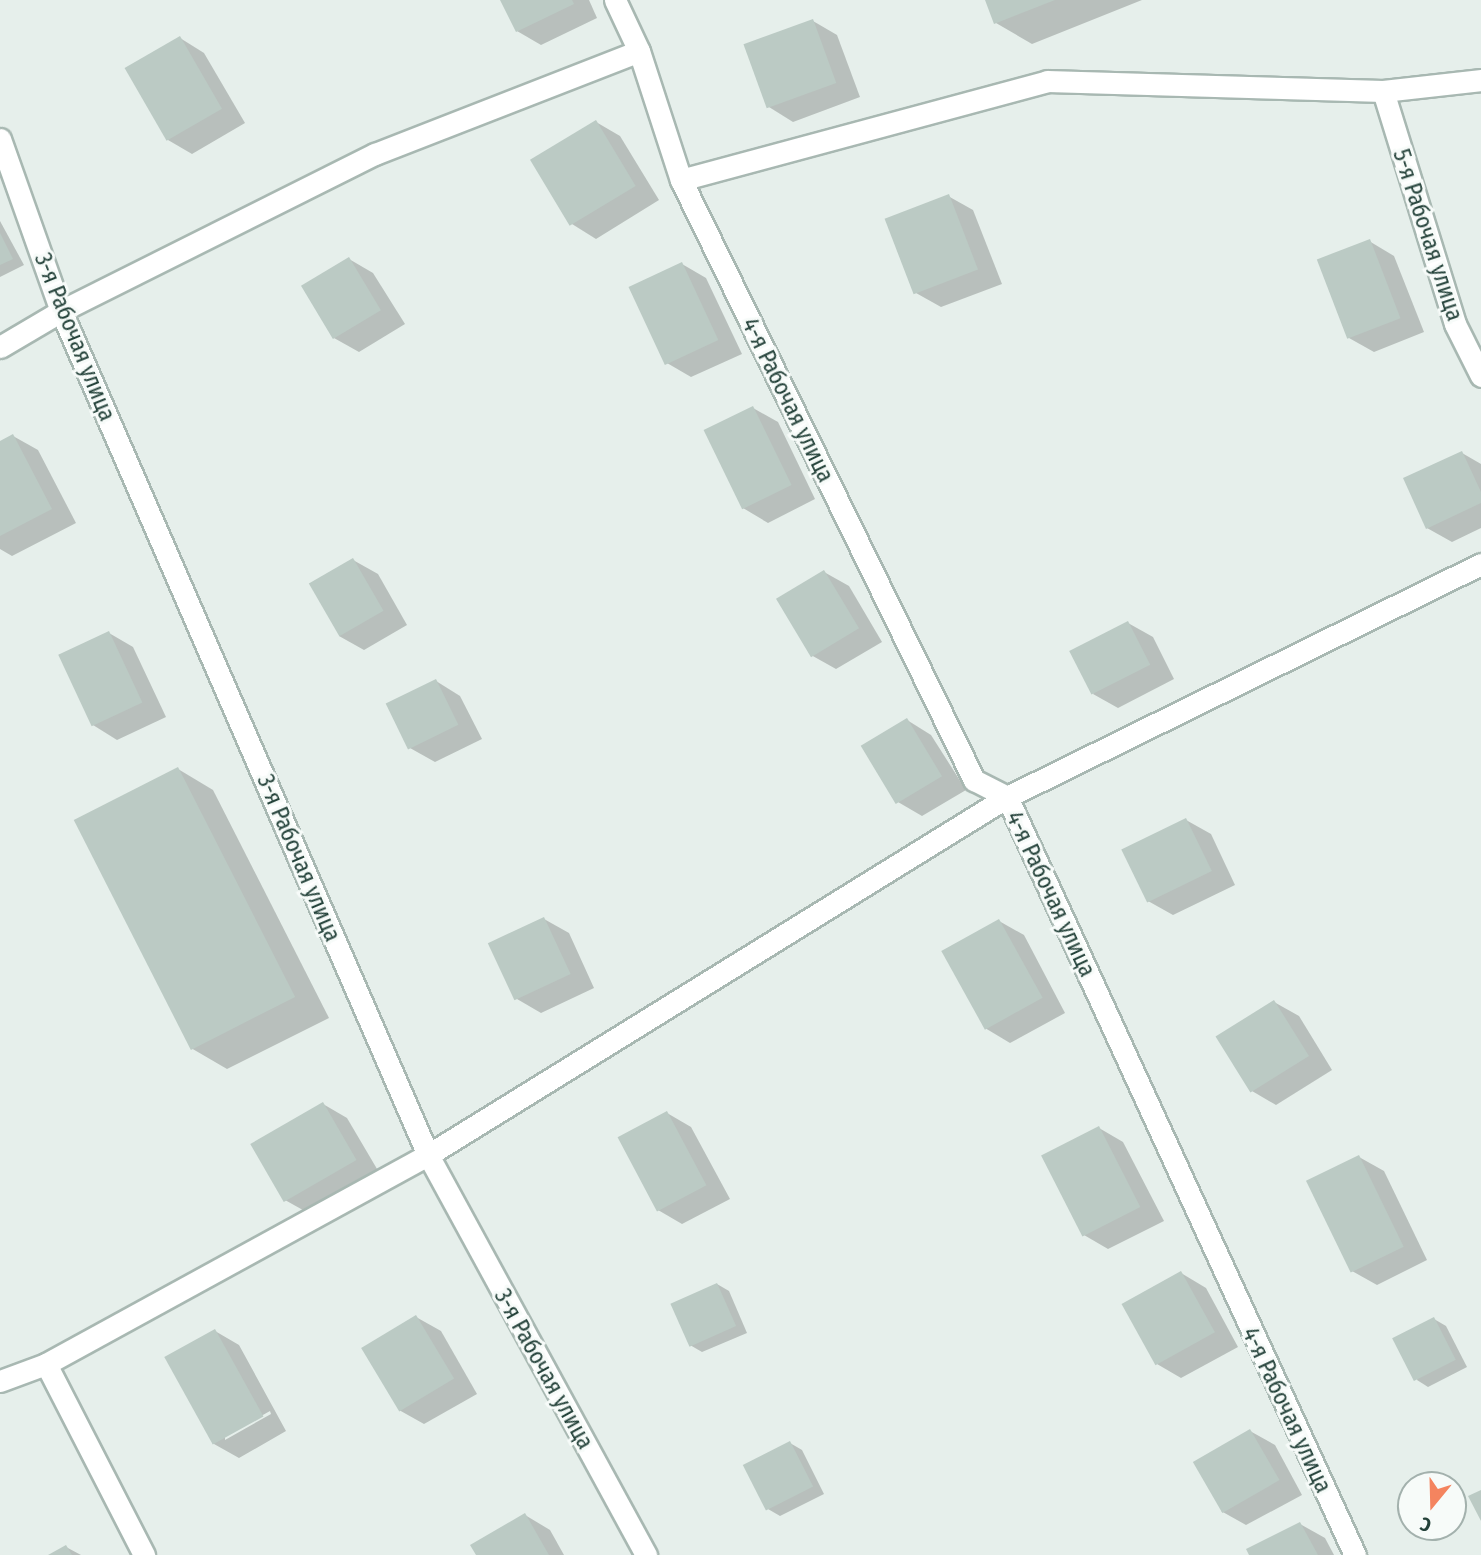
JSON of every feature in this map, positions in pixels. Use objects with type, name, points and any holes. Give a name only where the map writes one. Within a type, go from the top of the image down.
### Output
[{"type":"street","name":"4-я Рабочая улица","points":[[615,0],[639,51],[681,180],[974,780],[1007,797],[1355,1555]]},
{"type":"street","points":[[0,347],[61,311],[375,154],[639,51]]},
{"type":"street","points":[[681,180],[1047,81],[1382,91],[1481,80]]},
{"type":"street","name":"5-я Рабочая улица","points":[[1382,91],[1455,324],[1481,376]]},
{"type":"street","name":"3-я Рабочая улица","points":[[0,139],[61,311],[428,1155],[646,1555]]},
{"type":"street","points":[[0,1381],[46,1364],[428,1155],[1007,797],[1481,564]]},
{"type":"street","points":[[46,1364],[144,1555]]},
{"type":"building","points":[[500,0],[572,0],[574,4],[516,32]]},
{"type":"building","points":[[985,0],[1055,0],[994,24]]},
{"type":"building","points":[[813,19],[836,83],[767,108],[743,44]]},
{"type":"building","points":[[180,36],[222,109],[167,141],[125,68]]},
{"type":"building","points":[[596,120],[636,186],[570,226],[530,160]]},
{"type":"building","points":[[949,194],[978,270],[914,294],[885,219]]},
{"type":"building","points":[[0,233],[13,259],[0,265]]},
{"type":"building","points":[[1370,239],[1400,318],[1347,339],[1317,259]]},
{"type":"building","points":[[349,257],[381,310],[333,339],[301,286]]},
{"type":"building","points":[[682,262],[718,340],[665,365],[629,287]]},
{"type":"building","points":[[753,406],[792,485],[742,509],[704,430]]},
{"type":"building","points":[[13,434],[52,509],[0,536],[0,441]]},
{"type":"building","points":[[1462,451],[1481,492],[1481,503],[1426,529],[1403,478]]},
{"type":"building","points":[[353,558],[384,611],[339,636],[309,584]]},
{"type":"building","points":[[824,570],[859,628],[811,657],[776,599]]},
{"type":"building","points":[[1128,621],[1150,665],[1091,695],[1069,651]]},
{"type":"building","points":[[109,631],[142,703],[92,726],[58,655]]},
{"type":"building","points":[[436,679],[458,725],[408,749],[386,704]]},
{"type":"building","points":[[907,718],[942,776],[896,804],[861,746]]},
{"type":"building","points":[[178,767],[295,997],[191,1050],[74,820]]},
{"type":"building","points":[[1186,818],[1212,871],[1147,903],[1121,850]]},
{"type":"building","points":[[544,917],[571,974],[514,1000],[488,943]]},
{"type":"building","points":[[999,919],[1043,998],[985,1030],[941,951]]},
{"type":"building","points":[[1274,1000],[1309,1056],[1250,1093],[1215,1037]]},
{"type":"building","points":[[323,1102],[356,1160],[284,1202],[250,1144]]},
{"type":"building","points":[[667,1111],[706,1185],[657,1211],[618,1137]]},
{"type":"building","points":[[1099,1126],[1140,1207],[1082,1237],[1041,1156]]},
{"type":"building","points":[[1359,1155],[1404,1247],[1351,1273],[1306,1181]]},
{"type":"building","points":[[1181,1271],[1215,1332],[1155,1365],[1122,1304]]},
{"type":"building","points":[[717,1283],[736,1326],[690,1347],[670,1304]]},
{"type":"building","points":[[416,1315],[454,1378],[399,1411],[361,1348]]},
{"type":"building","points":[[1434,1317],[1456,1360],[1414,1381],[1392,1338]]},
{"type":"building","points":[[215,1329],[263,1416],[213,1445],[164,1357]]},
{"type":"building","points":[[1250,1429],[1280,1480],[1222,1513],[1193,1462]]},
{"type":"building","points":[[790,1441],[813,1486],[766,1511],[743,1465]]},
{"type":"building","points":[[1481,1490],[1481,1521],[1468,1496]]},
{"type":"building","points":[[525,1513],[549,1555],[476,1555],[470,1545]]},
{"type":"building","points":[[1300,1522],[1318,1555],[1249,1555],[1246,1549]]},
{"type":"building","points":[[66,1545],[72,1555],[48,1555]]}]
